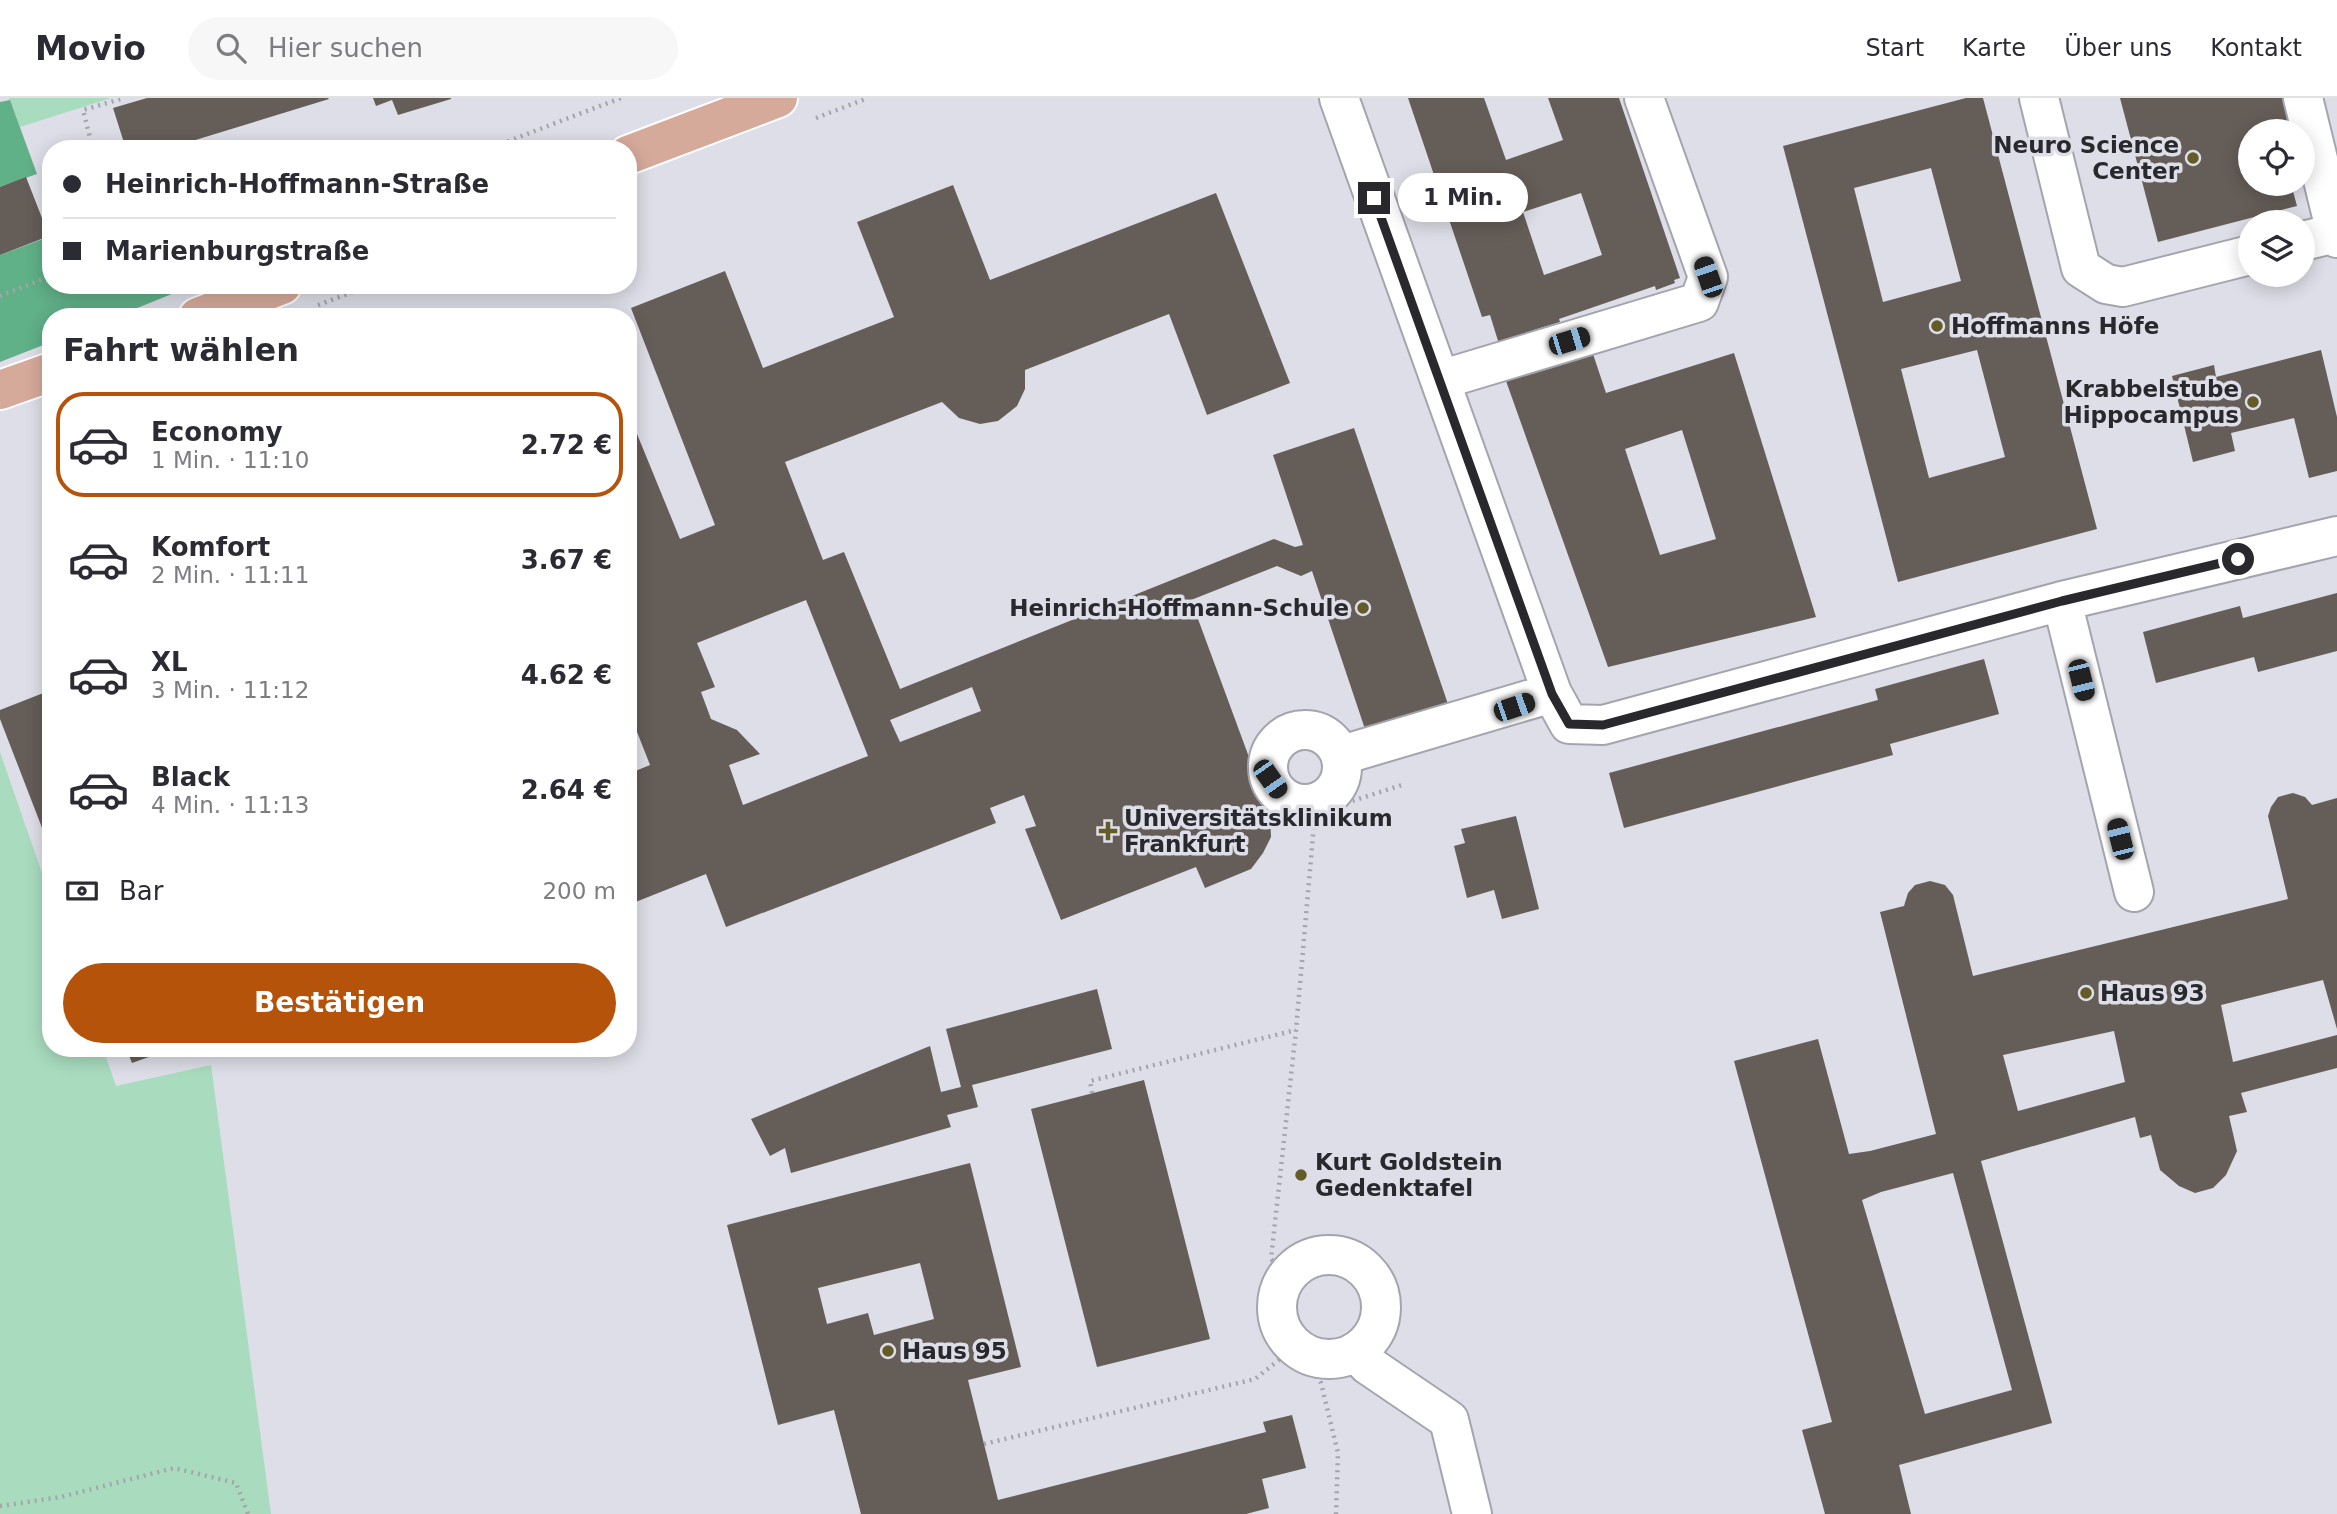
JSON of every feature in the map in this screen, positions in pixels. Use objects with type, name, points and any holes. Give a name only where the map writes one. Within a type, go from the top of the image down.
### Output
[{"type":"main road","points":[[637,152],[778,98]]},
{"type":"main road","points":[[243,308],[297,297]]},
{"type":"main road","points":[[0,390],[42,375]]},
{"type":"street","points":[[1339,98],[1561,709]]},
{"type":"street","points":[[1440,380],[1699,302],[1708,277],[1644,98]]},
{"type":"street","points":[[2039,98],[2081,268],[2106,284],[2123,287],[2238,257]]},
{"type":"street","points":[[2303,98],[2325,237]]},
{"type":"street","points":[[1342,755],[1561,709],[1603,725],[2062,601],[2337,536]]},
{"type":"street","points":[[2062,601],[2134,892]]},
{"type":"street","points":[[1306,729],[1328,736],[1342,755],[1342,779],[1328,797],[1310,809],[1283,797],[1270,779],[1270,755],[1283,736],[1306,729]]},
{"type":"street","points":[[1332,1253],[1364,1265],[1381,1294],[1379,1327],[1357,1353],[1325,1361],[1294,1348],[1276,1321],[1278,1287],[1287,1276],[1300,1261],[1332,1253]]},
{"type":"street","points":[[1357,1353],[1368,1365],[1449,1420],[1472,1514]]},
{"type":"path","points":[[91,140],[83,110],[124,98]]},
{"type":"path","points":[[511,140],[621,98]]},
{"type":"path","points":[[0,296],[42,280]]},
{"type":"path","points":[[297,297],[316,294]]},
{"type":"path","points":[[1287,1276],[1271,1259],[1296,1030],[1310,809],[1418,779]]},
{"type":"path","points":[[1092,1093],[1090,1081],[1296,1030]]},
{"type":"path","points":[[984,1444],[1255,1379],[1294,1348],[1321,1383],[1338,1453],[1336,1514]]},
{"type":"path","points":[[0,1506],[61,1497],[174,1468],[236,1483],[248,1514]]},
{"type":"green space","points":[[9,98],[111,98],[20,127]]},
{"type":"green space","points":[[10,100],[37,174],[0,187],[0,102]]},
{"type":"green space","points":[[42,239],[42,294],[172,294],[137,308],[42,308],[42,346],[0,362],[0,255]]},
{"type":"green space","points":[[0,752],[42,873],[42,1057],[106,1057],[116,1086],[211,1065],[271,1514],[0,1514]]},
{"type":"building","points":[[147,98],[329,99],[195,140],[123,140],[113,108]]},
{"type":"building","points":[[373,98],[451,99],[398,115],[392,100],[376,106]]},
{"type":"building","points":[[1408,98],[1484,98],[1506,160],[1563,140],[1548,98],[1619,98],[1680,278],[1674,280],[1675,283],[1656,290],[1655,286],[1559,319],[1560,322],[1534,330],[1534,333],[1499,344],[1490,315],[1482,317]],"holes":[[[1581,193],[1602,255],[1544,275],[1523,212]]]},
{"type":"building","name":"Hoffmanns Höfe","points":[[1966,98],[1983,98],[2097,529],[1898,582],[1783,146]],"holes":[[[1931,168],[1961,281],[1883,302],[1854,188]],[[1977,350],[2005,457],[1929,478],[1901,369]]]},
{"type":"building","name":"Neuro Science Center","points":[[2120,98],[2292,98],[2297,119],[2238,119],[2238,196],[2294,196],[2297,206],[2282,210],[2238,210],[2238,221],[2158,242]]},
{"type":"building","points":[[26,177],[42,218],[42,239],[0,255],[0,187]]},
{"type":"building","points":[[953,185],[990,280],[1216,193],[1290,383],[1207,415],[1169,314],[1025,370],[1025,389],[1017,406],[998,421],[980,424],[959,418],[942,402],[785,462],[823,560],[844,552],[900,689],[1274,539],[1295,547],[1303,545],[1273,455],[1354,428],[1450,710],[1368,738],[1312,571],[1301,576],[1277,566],[1191,600],[1270,814],[1271,837],[1251,869],[1205,888],[1196,867],[1061,920],[1025,829],[1036,826],[1024,795],[990,808],[996,823],[726,927],[706,874],[637,901],[637,770],[650,765],[637,732],[637,434],[680,539],[715,525],[637,324],[637,308],[631,308],[725,271],[763,368],[894,317],[857,222]],"holes":[[[806,600],[868,756],[743,805],[729,765],[760,754],[737,730],[711,719],[701,692],[715,687],[697,643]],[[972,687],[981,711],[900,742],[890,720]]]},
{"type":"building","points":[[2321,350],[2337,417],[2337,471],[2309,478],[2294,418],[2231,433],[2235,451],[2193,462],[2172,376],[2214,365],[2216,377]]},
{"type":"building","points":[[1734,353],[1816,617],[1608,667],[1506,381],[1593,354],[1606,393]],"holes":[[[1682,430],[1716,539],[1660,555],[1625,449]]]},
{"type":"building","points":[[2337,593],[2337,651],[2258,672],[2254,657],[2156,683],[2143,632],[2240,606],[2243,618]]},
{"type":"building","points":[[1984,659],[1999,714],[1890,744],[1893,755],[1624,828],[1609,773],[1878,700],[1875,689]]},
{"type":"building","points":[[42,694],[42,828],[0,719],[0,710]]},
{"type":"building","points":[[2293,793],[2305,797],[2312,805],[2337,798],[2337,1029],[2323,980],[2221,1005],[2233,1062],[2337,1035],[2337,1068],[2241,1093],[2247,1112],[2229,1116],[2237,1151],[2226,1175],[2213,1188],[2195,1193],[2179,1186],[2160,1170],[2151,1135],[2140,1138],[2135,1117],[1981,1161],[2052,1423],[1899,1465],[1911,1514],[1825,1514],[1802,1430],[1832,1422],[1734,1061],[1818,1039],[1849,1154],[1936,1134],[1880,912],[1904,906],[1908,893],[1915,885],[1930,881],[1945,885],[1953,895],[1973,976],[2288,899],[2268,816],[2278,797]],"holes":[[[2114,1031],[2125,1082],[2018,1111],[2003,1055]],[[1953,1173],[2012,1390],[1925,1414],[1862,1200],[1881,1192]]]},
{"type":"building","points":[[1516,816],[1539,909],[1502,919],[1494,890],[1467,898],[1454,846],[1465,843],[1461,829]]},
{"type":"building","points":[[1097,989],[1112,1049],[972,1085],[978,1107],[947,1115],[951,1127],[791,1173],[785,1148],[770,1156],[751,1119],[930,1046],[941,1092],[961,1087],[946,1029]]},
{"type":"building","points":[[130,1057],[149,1057],[132,1063]]},
{"type":"building","points":[[1144,1080],[1210,1339],[1097,1367],[1031,1109]]},
{"type":"building","name":"Haus 95","points":[[970,1163],[1021,1367],[968,1380],[998,1500],[1266,1432],[1263,1422],[1292,1415],[1306,1468],[1262,1479],[1269,1508],[1246,1514],[861,1514],[834,1410],[778,1425],[727,1225]],"holes":[[[920,1263],[934,1319],[874,1335],[868,1313],[827,1324],[818,1288]]]},
{"type":"place","name":"Neuro Science Center","points":[[2193,158]]},
{"type":"place","name":"Hoffmanns Höfe","points":[[1937,326]]},
{"type":"place","name":"Krabbelstube Hippocampus","points":[[2253,402]]},
{"type":"place","name":"Heinrich-Hoffmann-Schule","points":[[1363,608]]},
{"type":"place","name":"Universitätsklinikum Frankfurt","points":[[1108,831]]},
{"type":"place","name":"Haus 93","points":[[2086,993]]},
{"type":"place","name":"Kurt Goldstein Gedenktafel","points":[[1301,1175]]},
{"type":"place","name":"Haus 95","points":[[888,1351]]},
{"type":"route","points":[[1374,198],[1552,694],[1569,724],[1603,725],[2062,601],[2238,559]]}]
